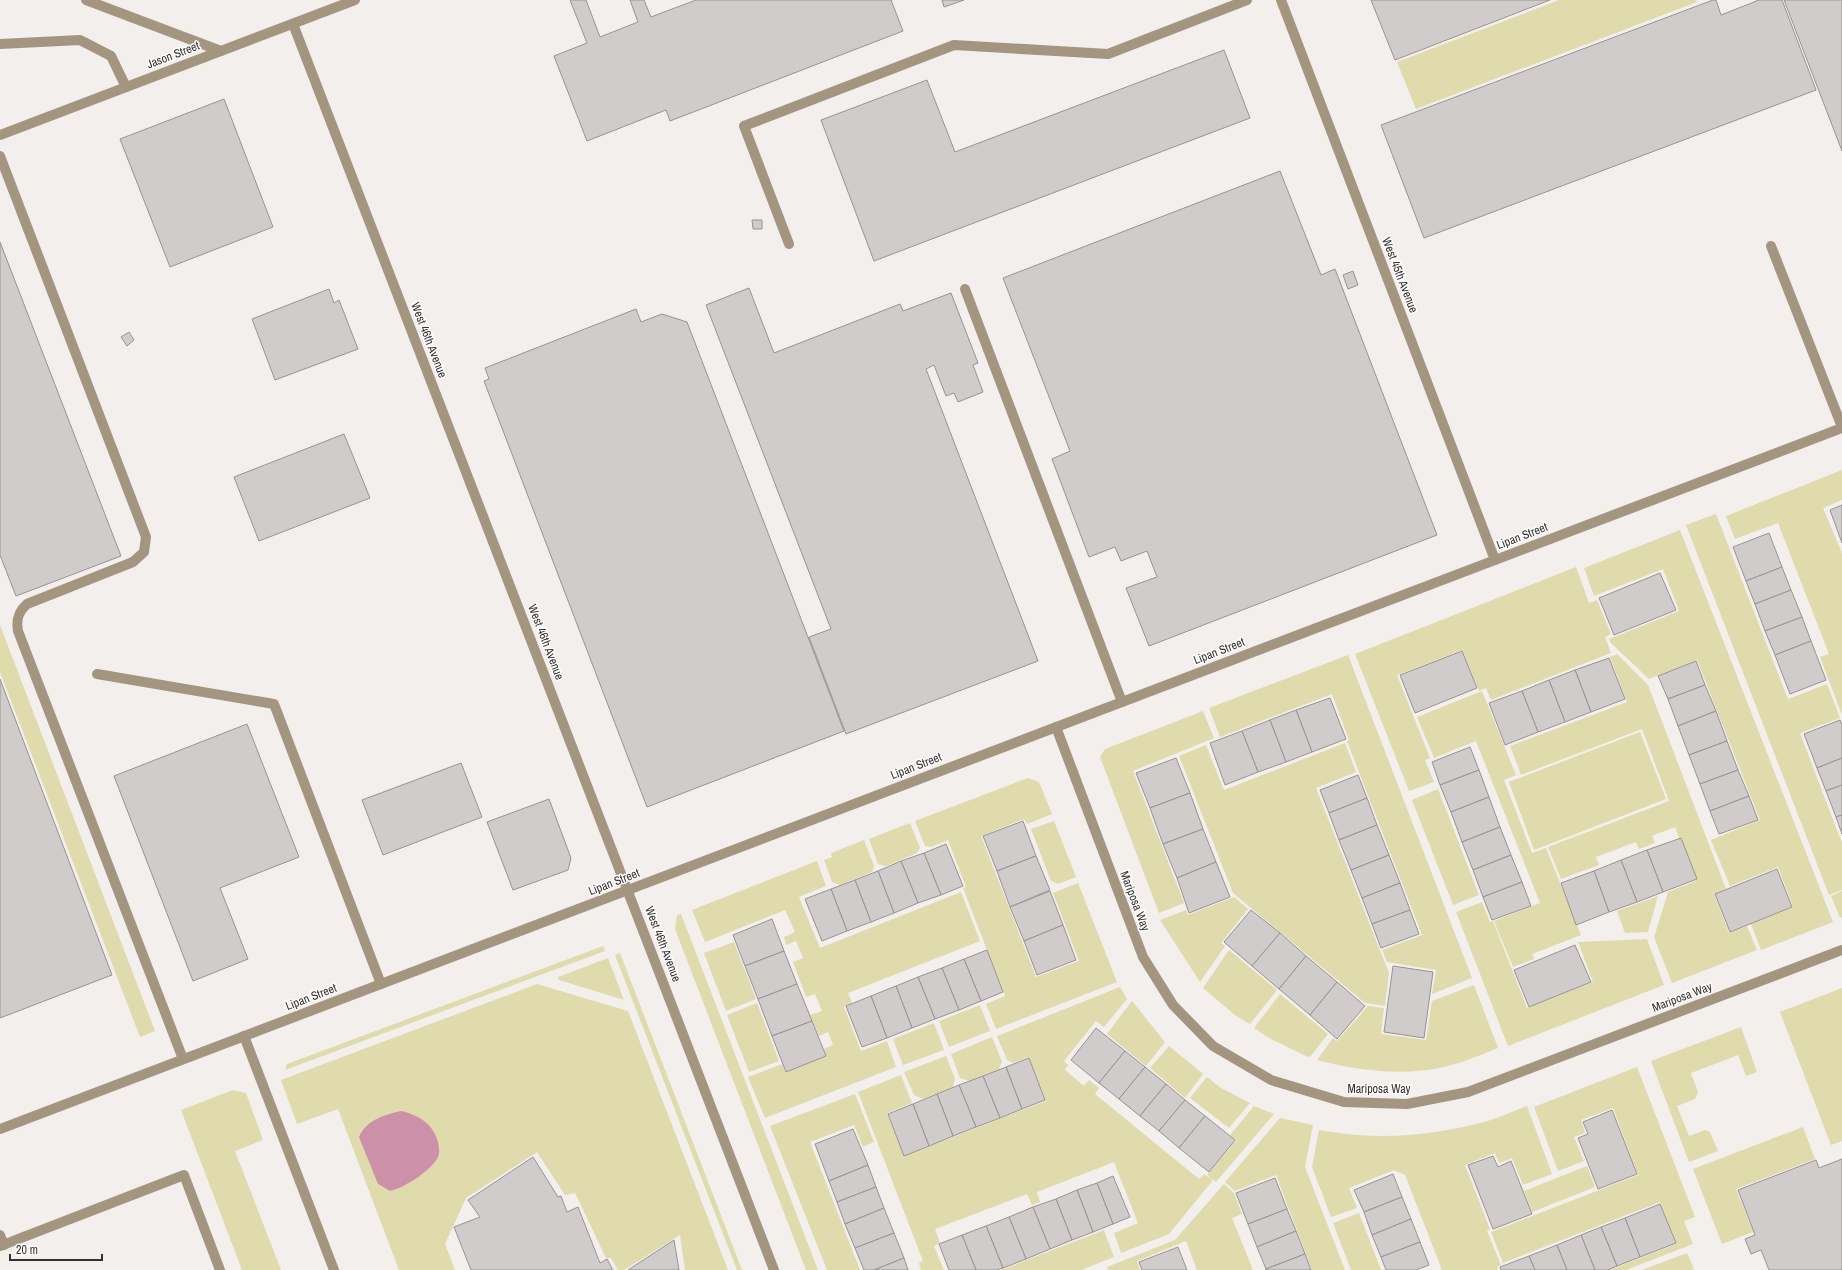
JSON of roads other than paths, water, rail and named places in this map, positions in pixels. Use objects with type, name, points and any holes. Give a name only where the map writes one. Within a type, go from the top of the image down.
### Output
[{"type":"street","points":[[86,0],[221,51]]},
{"type":"street","name":"Jason Street","points":[[0,135],[355,0]]},
{"type":"street","points":[[789,244],[744,126],[954,45],[1108,54],[1247,0]]},
{"type":"street","name":"West 45th Avenue","points":[[1281,0],[1494,560]]},
{"type":"street","name":"West 46th Avenue","points":[[293,24],[774,1270]]},
{"type":"street","points":[[0,44],[80,40],[111,56],[126,87]]},
{"type":"street","points":[[0,156],[146,537],[144,552],[133,562],[27,604],[21,609],[18,616],[18,631],[183,1059]]},
{"type":"street","points":[[1771,246],[1842,427]]},
{"type":"street","points":[[965,289],[1122,702]]},
{"type":"street","name":"Lipan Street","points":[[0,1129],[1842,427]]},
{"type":"street","points":[[97,674],[274,704],[381,984]]},
{"type":"street","name":"Mariposa Way","points":[[1056,727],[1143,957],[1173,1005],[1213,1046],[1271,1080],[1344,1102],[1407,1104],[1468,1092],[1842,950]]},
{"type":"street","points":[[244,1036],[334,1270]]},
{"type":"street","points":[[1,1242],[184,1175],[220,1270]]}]
